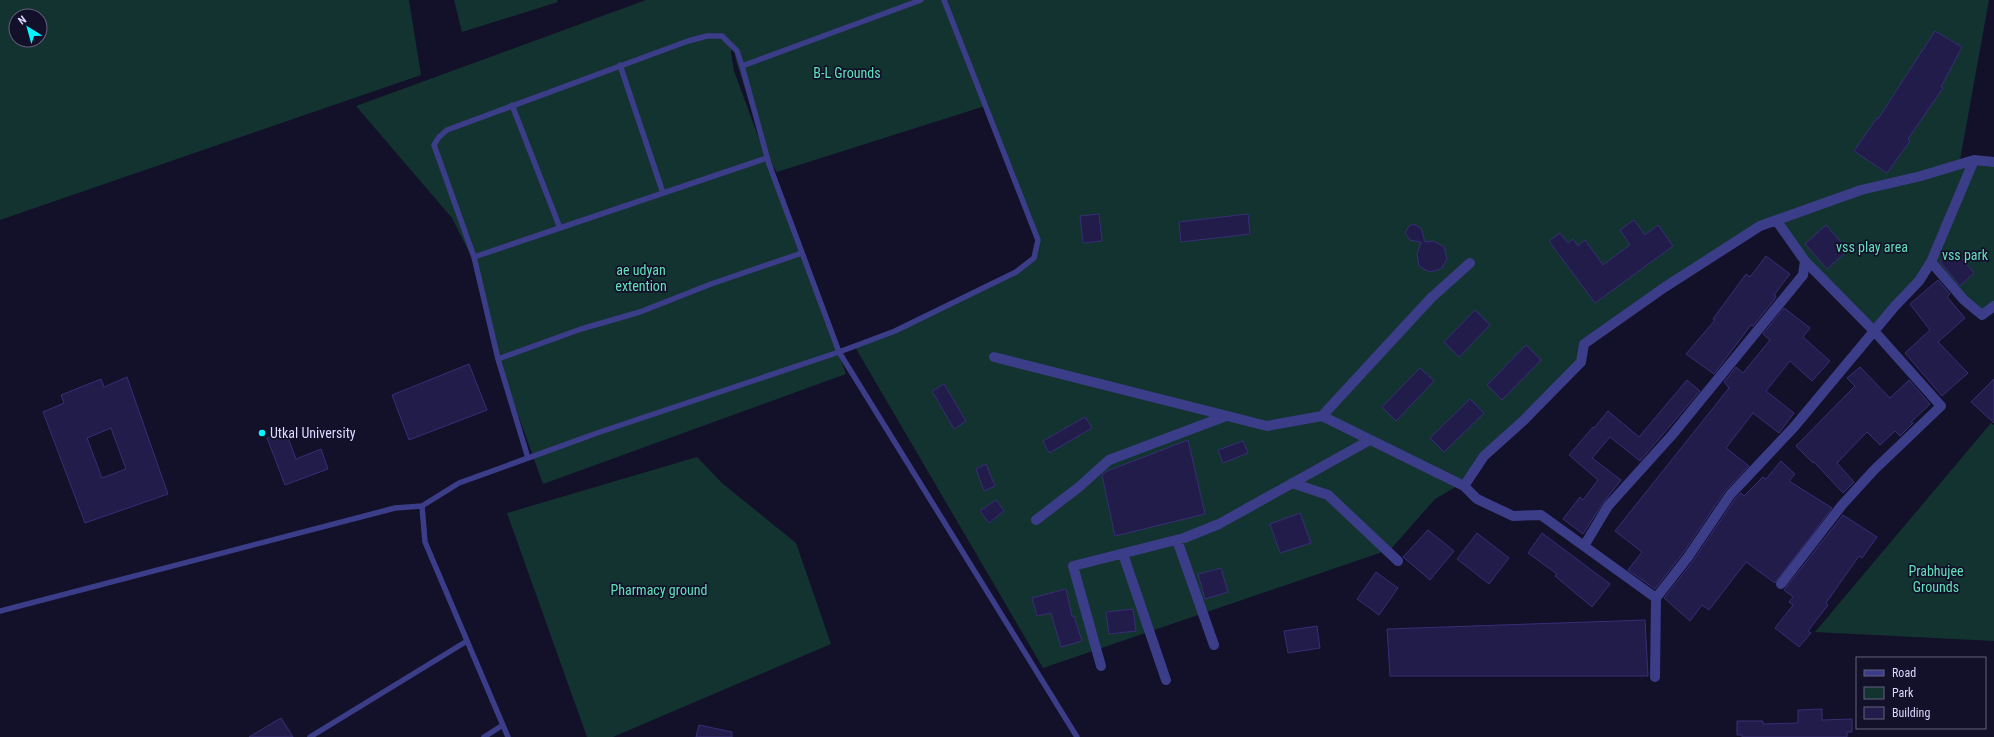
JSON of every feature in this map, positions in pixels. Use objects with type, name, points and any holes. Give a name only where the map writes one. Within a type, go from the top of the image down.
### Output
[{"type":"street","points":[[1464,486],[1484,456],[1523,421],[1581,362],[1584,344],[1712,256],[1760,226],[1861,190],[1921,176],[1974,160],[1994,162]]},
{"type":"street","points":[[1655,677],[1656,598],[1688,557],[1730,495],[1794,427],[1875,332],[1895,306],[1919,281],[1931,262],[1974,160]]},
{"type":"street","points":[[1776,220],[1805,261],[1875,332],[1941,406],[1874,470],[1842,505],[1781,584]]},
{"type":"street","points":[[1584,546],[1608,506],[1677,429],[1803,275],[1805,261]]},
{"type":"street","points":[[1931,262],[1964,300],[1982,316],[1994,306]]},
{"type":"street","points":[[1322,416],[1431,298],[1470,263]]},
{"type":"street","points":[[994,358],[1267,426],[1322,416],[1464,486],[1478,499],[1513,516],[1541,515],[1656,598]]},
{"type":"street","points":[[1036,520],[1079,487],[1109,460],[1226,416]]},
{"type":"street","points":[[1101,666],[1073,566],[1177,540],[1219,524],[1370,440]]},
{"type":"street","points":[[1292,483],[1328,495],[1398,561]]},
{"type":"street","points":[[1177,540],[1214,645]]},
{"type":"street","points":[[1123,554],[1166,680]]},
{"type":"lane","points":[[742,66],[921,0]]},
{"type":"lane","points":[[0,611],[395,508],[422,506],[459,483],[600,432],[839,352],[895,331],[1016,272],[1034,258],[1038,240],[944,0]]},
{"type":"lane","points":[[528,458],[498,359],[474,257],[434,146],[439,137],[447,130],[512,105],[688,41],[707,36],[722,36],[737,51],[767,158],[839,352],[1077,737]]},
{"type":"lane","points":[[620,65],[663,193]]},
{"type":"lane","points":[[512,105],[560,228]]},
{"type":"lane","points":[[474,257],[767,158]]},
{"type":"lane","points":[[498,359],[581,330],[640,312],[711,284],[802,253]]},
{"type":"lane","points":[[422,506],[425,542],[508,737]]},
{"type":"lane","points":[[310,737],[467,641]]},
{"type":"lane","points":[[484,737],[503,725]]},
{"type":"green space","points":[[0,0],[409,0],[421,75],[0,220]]},
{"type":"green space","points":[[454,0],[557,0],[558,2],[462,32]]},
{"type":"green space","points":[[646,0],[1989,0],[1960,160],[1795,209],[1588,337],[1578,359],[1464,482],[1435,499],[1391,549],[1043,668],[855,347],[1016,272],[1035,258],[1038,239],[985,106],[777,172],[767,158],[737,64],[732,41],[731,53],[734,71],[846,374],[543,484],[498,359],[472,258],[452,218],[356,106]]},
{"type":"green space","name":"vss park","points":[[1974,161],[1994,163],[1994,305],[1981,315],[1931,262]]},
{"type":"green space","name":"vss play area","points":[[1971,163],[1918,279],[1875,328],[1806,260],[1778,220],[1858,193]]},
{"type":"green space","name":"Prabhujee Grounds","points":[[1991,423],[1994,425],[1994,641],[1815,632]]},
{"type":"green space","name":"Pharmacy ground","points":[[697,457],[722,483],[796,543],[831,644],[613,737],[587,737],[507,513]]},
{"type":"building","points":[[1935,31],[1962,47],[1941,87],[1943,88],[1908,139],[1910,141],[1887,173],[1854,151],[1877,118],[1878,119]]},
{"type":"building","points":[[1099,214],[1102,241],[1083,243],[1080,216]]},
{"type":"building","points":[[1248,214],[1250,234],[1181,242],[1179,222]]},
{"type":"building","points":[[1634,220],[1645,235],[1658,225],[1673,246],[1595,303],[1549,241],[1560,233],[1568,243],[1573,239],[1578,246],[1585,240],[1603,265],[1630,245],[1620,230]]},
{"type":"building","points":[[1413,224],[1421,228],[1425,242],[1434,241],[1444,247],[1447,259],[1441,269],[1429,272],[1419,266],[1417,254],[1421,242],[1410,240],[1405,233],[1409,226]]},
{"type":"building","points":[[1826,225],[1848,250],[1827,269],[1805,244]]},
{"type":"building","points":[[1954,250],[1974,273],[1960,286],[1940,262]]},
{"type":"building","points":[[1766,256],[1790,274],[1774,295],[1776,296],[1774,300],[1753,326],[1751,325],[1714,374],[1686,354],[1715,320],[1713,319],[1746,274],[1750,277]]},
{"type":"building","points":[[1938,280],[1950,294],[1947,297],[1965,318],[1938,342],[1968,373],[1942,396],[1905,353],[1930,330],[1910,304]]},
{"type":"building","points":[[1784,308],[1810,328],[1803,337],[1830,361],[1812,381],[1790,361],[1766,391],[1794,413],[1779,433],[1753,413],[1726,448],[1749,466],[1725,491],[1683,553],[1655,589],[1628,570],[1642,552],[1615,531],[1729,388],[1724,382],[1736,367],[1743,373],[1770,340],[1763,334]]},
{"type":"building","points":[[1475,310],[1490,325],[1459,357],[1444,342]]},
{"type":"building","points":[[1526,345],[1541,360],[1502,400],[1487,385]]},
{"type":"building","points":[[469,364],[487,410],[409,440],[392,395]]},
{"type":"building","points":[[1860,367],[1890,398],[1909,380],[1930,404],[1911,422],[1913,423],[1900,436],[1895,431],[1880,445],[1867,432],[1837,463],[1854,482],[1843,493],[1814,462],[1813,463],[1796,446],[1855,386],[1847,378]]},
{"type":"building","points":[[1420,368],[1434,381],[1396,421],[1382,407]]},
{"type":"building","points":[[127,377],[168,494],[85,523],[43,412],[64,403],[61,395],[101,379],[104,387]],"holes":[[[111,428],[126,469],[102,478],[87,438]]]},
{"type":"building","points":[[1994,379],[1994,423],[1971,402]]},
{"type":"building","points":[[1687,380],[1700,391],[1640,461],[1610,437],[1592,458],[1621,480],[1603,503],[1583,534],[1563,519],[1580,497],[1583,500],[1598,480],[1569,455],[1593,427],[1594,428],[1608,411],[1639,437]]},
{"type":"building","points":[[944,384],[966,421],[954,429],[932,391]]},
{"type":"building","points":[[1470,399],[1484,413],[1444,452],[1430,438]]},
{"type":"building","points":[[1085,417],[1092,428],[1049,453],[1043,441]]},
{"type":"building","points":[[286,432],[296,459],[321,449],[328,469],[285,485],[267,438]]},
{"type":"building","points":[[1188,440],[1205,514],[1115,536],[1102,475],[1107,471]]},
{"type":"building","points":[[1243,441],[1248,453],[1223,463],[1218,450]]},
{"type":"building","points":[[1781,461],[1795,474],[1789,481],[1832,508],[1775,583],[1746,562],[1709,610],[1702,605],[1690,621],[1664,598],[1693,561],[1735,499],[1741,493],[1744,496],[1763,477],[1766,479]]},
{"type":"building","points":[[986,464],[995,486],[984,491],[976,469]]},
{"type":"building","points":[[996,500],[1004,511],[989,523],[980,511]]},
{"type":"building","points":[[1300,513],[1311,543],[1280,553],[1270,524]]},
{"type":"building","points":[[1843,515],[1877,537],[1862,558],[1859,556],[1826,603],[1828,605],[1808,631],[1811,633],[1799,647],[1775,628],[1793,605],[1789,602],[1793,597],[1784,590]]},
{"type":"building","points":[[1428,530],[1454,551],[1430,580],[1403,557]]},
{"type":"building","points":[[1477,533],[1509,558],[1489,584],[1457,559]]},
{"type":"building","points":[[1542,533],[1610,584],[1592,607],[1555,576],[1557,574],[1528,553]]},
{"type":"building","points":[[1221,568],[1228,592],[1205,599],[1198,574]]},
{"type":"building","points":[[1376,572],[1398,588],[1379,615],[1357,599]]},
{"type":"building","points":[[1066,589],[1072,616],[1074,616],[1082,641],[1061,647],[1051,613],[1037,616],[1032,598]]},
{"type":"building","points":[[1133,609],[1136,631],[1109,634],[1106,612]]},
{"type":"building","points":[[1645,620],[1648,676],[1390,676],[1387,629]]},
{"type":"building","points":[[1317,626],[1320,648],[1288,653],[1284,631]]},
{"type":"building","points":[[1822,709],[1822,720],[1852,719],[1852,732],[1847,732],[1847,737],[1742,737],[1742,735],[1737,735],[1737,721],[1763,721],[1763,724],[1798,723],[1798,710]]},
{"type":"building","points":[[281,718],[293,737],[249,737]]},
{"type":"building","points":[[699,725],[732,732],[732,737],[696,737]]},
{"type":"place","name":"Utkal University","points":[[262,433]]},
{"type":"park label","name":"B-L Grounds","points":[[847,73]]},
{"type":"park label","name":"ae udyan extention","points":[[641,278]]}]
